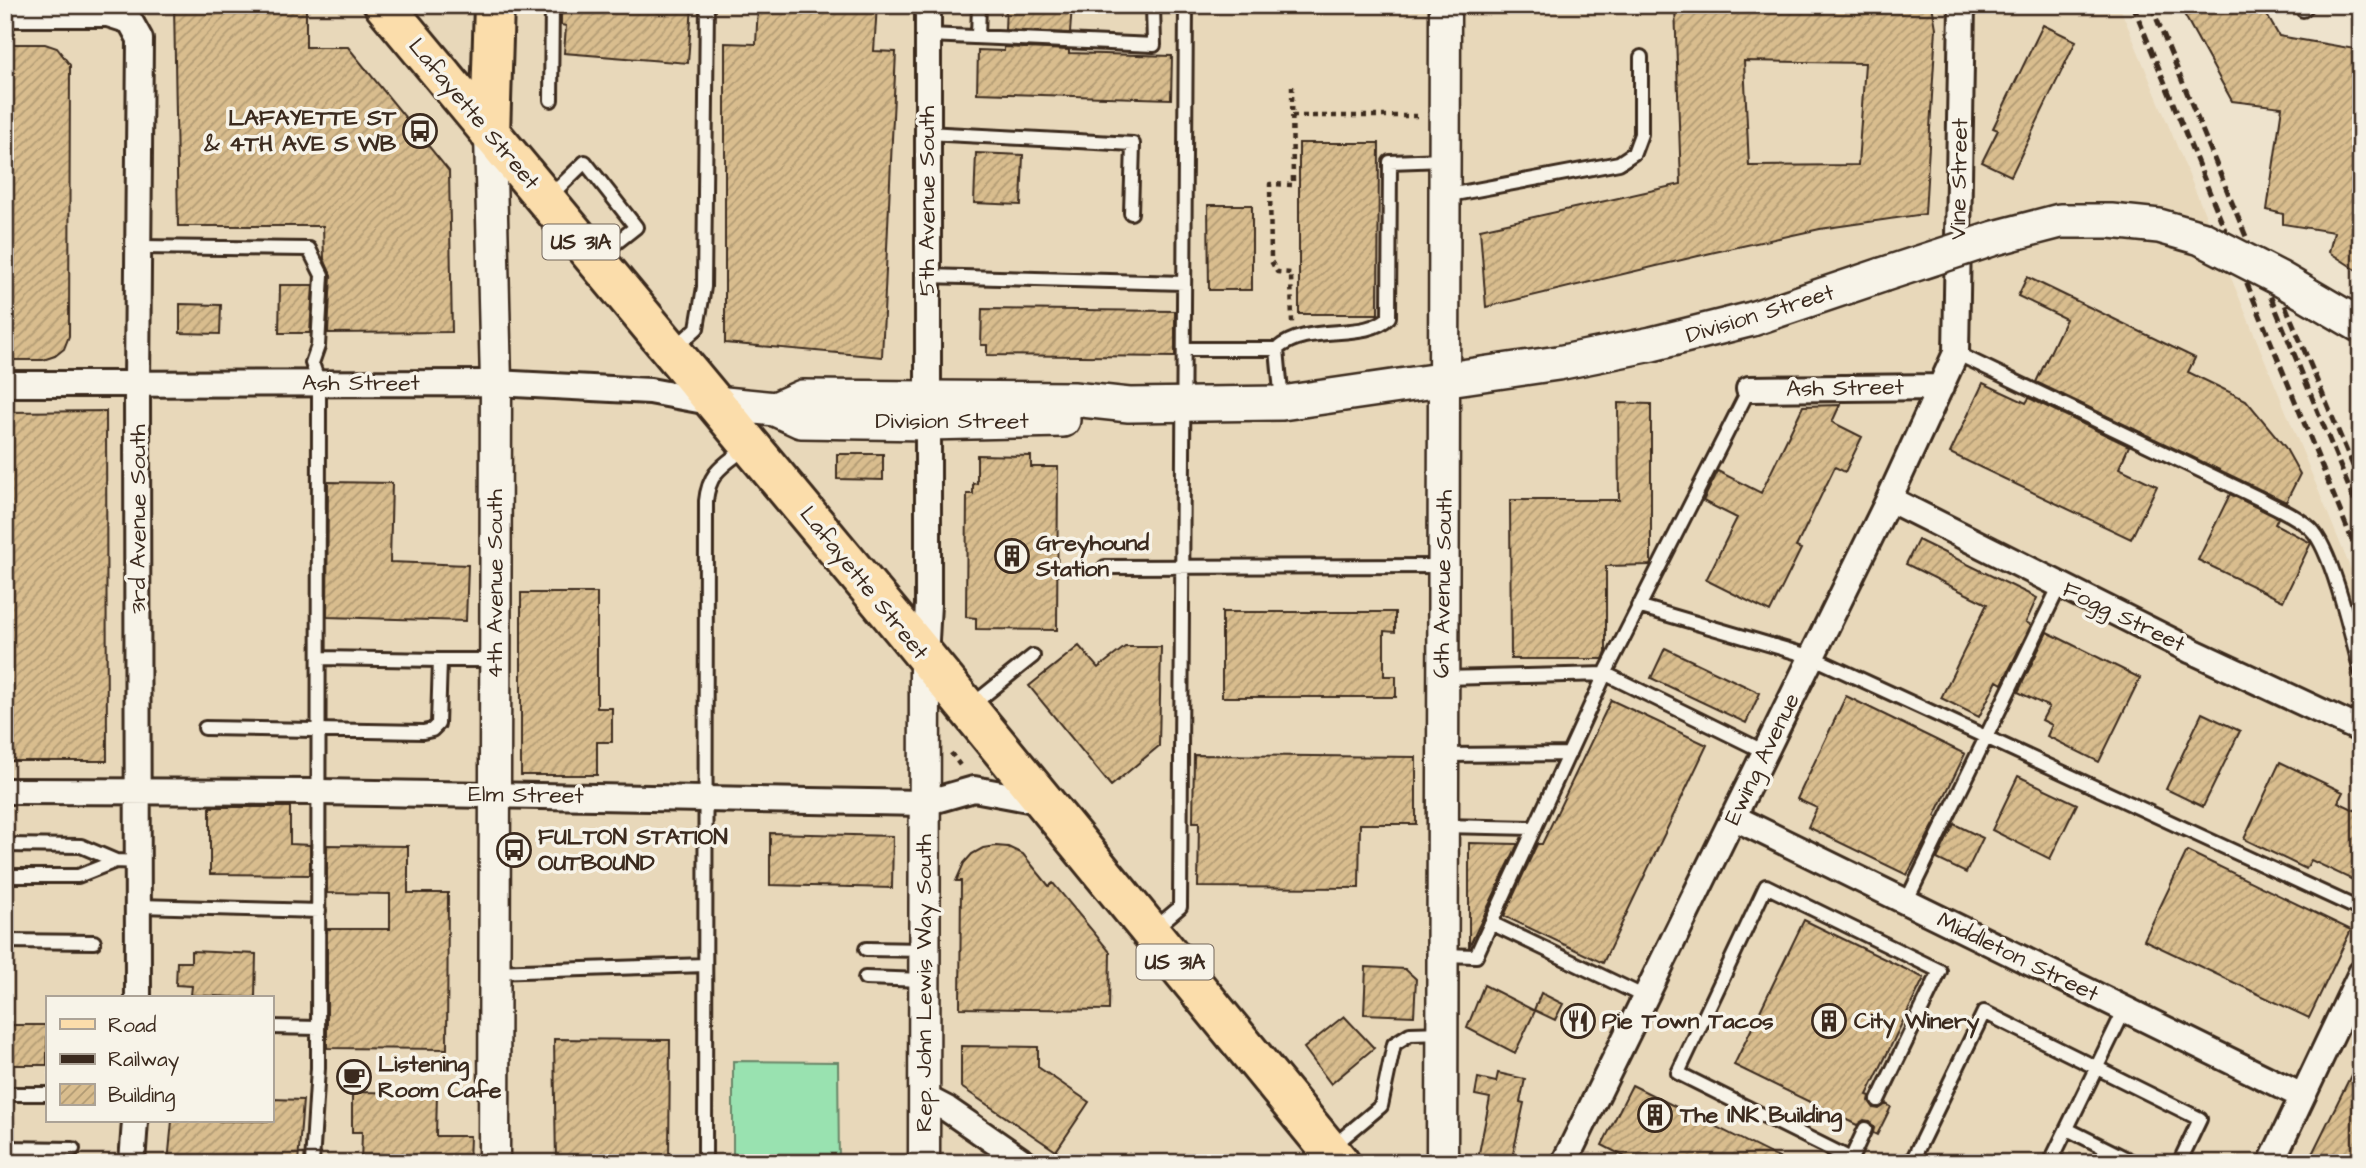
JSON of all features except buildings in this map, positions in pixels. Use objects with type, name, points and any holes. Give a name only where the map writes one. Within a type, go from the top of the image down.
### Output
[{"type":"main road","name":"Lafayette Street","points":[[384,5],[968,709],[1334,1156]]},
{"type":"main road","name":"4th Avenue South","points":[[490,134],[494,5]]},
{"type":"main road","name":"Division Street","points":[[715,403],[775,410],[802,397],[928,410],[1073,399],[1129,405],[1282,403],[1558,363],[1689,336],[1752,319],[1995,238],[2060,220],[2159,226],[2201,238],[2279,278],[2361,326]]},
{"type":"street","name":"5th Avenue South","points":[[925,803],[925,658],[928,604],[928,5]]},
{"type":"street","name":"6th Avenue South","points":[[1442,1163],[1444,1033],[1441,678],[1445,380],[1445,5]]},
{"type":"street","name":"Vine Street","points":[[1956,353],[1962,5]]},
{"type":"street","points":[[5,14],[108,14],[123,11]]},
{"type":"street","name":"3rd Avenue South","points":[[123,11],[140,39],[138,791],[127,862],[138,906],[138,996]]},
{"type":"street","name":"4th Avenue South","points":[[490,134],[496,383],[494,1163]]},
{"type":"street","name":"Ewing Avenue","points":[[1564,1163],[1889,499],[1956,353]]},
{"type":"street","name":"Ash Street","points":[[5,384],[496,383],[650,391],[715,403]]},
{"type":"street","name":"Ash Street","points":[[1749,389],[1941,387]]},
{"type":"street","name":"Fogg Street","points":[[1889,499],[2264,686],[2359,724]]},
{"type":"street","name":"Elm Street","points":[[5,791],[494,794],[925,803],[974,789],[1044,802]]},
{"type":"street","name":"Rep. John Lewis Way South","points":[[924,1163],[925,803]]},
{"type":"street","name":"Middleton Street","points":[[1733,817],[2302,1096]]},
{"type":"street","points":[[2271,1163],[2361,973]]},
{"type":"street","points":[[924,1097],[947,1109],[1025,1163]]},
{"type":"street","points":[[132,1163],[135,1122]]},
{"type":"lane","points":[[551,100],[552,5]]},
{"type":"lane","points":[[671,350],[697,328],[704,287],[706,5]]},
{"type":"lane","points":[[978,37],[979,5]]},
{"type":"lane","points":[[928,35],[1154,45],[1153,5]]},
{"type":"lane","points":[[1151,932],[1180,907],[1186,5]]},
{"type":"lane","points":[[1444,196],[1619,163],[1634,153],[1640,134],[1641,57]]},
{"type":"lane","points":[[926,133],[1133,144],[1131,213]]},
{"type":"lane","points":[[1184,349],[1277,349],[1292,339],[1377,326],[1389,317],[1391,310],[1390,162],[1444,160]]},
{"type":"lane","points":[[545,200],[585,162],[636,227],[595,260]]},
{"type":"lane","points":[[139,247],[309,249],[322,275],[318,346],[312,363],[319,383],[320,732],[318,1028],[312,1163]]},
{"type":"lane","points":[[928,276],[1184,283]]},
{"type":"lane","points":[[1277,349],[1282,403]]},
{"type":"lane","points":[[1956,353],[2260,499],[2312,529],[2325,553],[2348,618],[2361,671]]},
{"type":"lane","points":[[1443,955],[1476,956],[1605,674],[1749,389]]},
{"type":"lane","points":[[705,1163],[707,488],[713,474],[750,445]]},
{"type":"lane","points":[[1105,567],[1443,566]]},
{"type":"lane","points":[[1906,902],[2060,586]]},
{"type":"lane","points":[[1638,606],[1812,657],[2361,911]]},
{"type":"lane","points":[[968,709],[1033,656]]},
{"type":"lane","points":[[319,658],[494,660]]},
{"type":"lane","points":[[205,728],[423,733],[438,724],[440,660]]},
{"type":"lane","points":[[1441,678],[1605,674],[1765,752]]},
{"type":"lane","points":[[1443,755],[1569,754]]},
{"type":"lane","points":[[1443,826],[1535,828]]},
{"type":"lane","points":[[5,845],[80,846],[127,862]]},
{"type":"lane","points":[[5,876],[78,876],[127,862]]},
{"type":"lane","points":[[1865,1129],[1850,1161],[1678,1073],[1766,886],[1940,971],[1878,1100]]},
{"type":"lane","points":[[138,906],[319,911]]},
{"type":"lane","points":[[1491,923],[1645,997]]},
{"type":"lane","points":[[5,940],[94,942]]},
{"type":"lane","points":[[866,949],[925,950]]},
{"type":"lane","points":[[493,972],[705,965]]},
{"type":"lane","points":[[865,978],[924,980]]},
{"type":"lane","points":[[2050,1163],[2125,1009]]},
{"type":"lane","points":[[1911,1163],[1984,1013],[2200,1119],[2179,1163]]},
{"type":"lane","points":[[273,1027],[318,1028]]},
{"type":"lane","points":[[1334,1156],[1381,1106],[1394,1044],[1410,1034],[1444,1033]]},
{"type":"lane","points":[[5,1094],[46,1094]]},
{"type":"lane","points":[[2067,1129],[2135,1163]]},
{"type":"lane","points":[[5,1148],[73,1149]]},
{"type":"path","points":[[1292,86],[1293,185],[1270,184],[1271,261],[1277,272],[1291,273],[1292,339]]},
{"type":"path","points":[[1292,116],[1423,116]]},
{"type":"path","points":[[945,744],[967,775]]},
{"type":"shaded area","points":[[5,5],[2119,5],[2361,594],[2361,1163],[5,1163]]},
{"type":"green space","points":[[733,1061],[838,1062],[839,1163],[733,1163]]},
{"type":"railway","points":[[2133,5],[2361,562]]},
{"type":"railway","points":[[2151,5],[2361,517]]},
{"type":"railway","points":[[2262,250],[2361,485]]},
{"type":"place","name":"LAFAYETTE ST & 4TH AVE S WB","points":[[420,131]]},
{"type":"place","name":"Greyhound Station","points":[[1012,556]]},
{"type":"place","name":"FULTON STATION OUTBOUND","points":[[514,850]]},
{"type":"place","name":"Pie Town Tacos","points":[[1578,1021]]},
{"type":"place","name":"City Winery","points":[[1829,1021]]},
{"type":"place","name":"Listening Room Cafe","points":[[354,1077]]},
{"type":"place","name":"The INK Building","points":[[1655,1115]]}]
